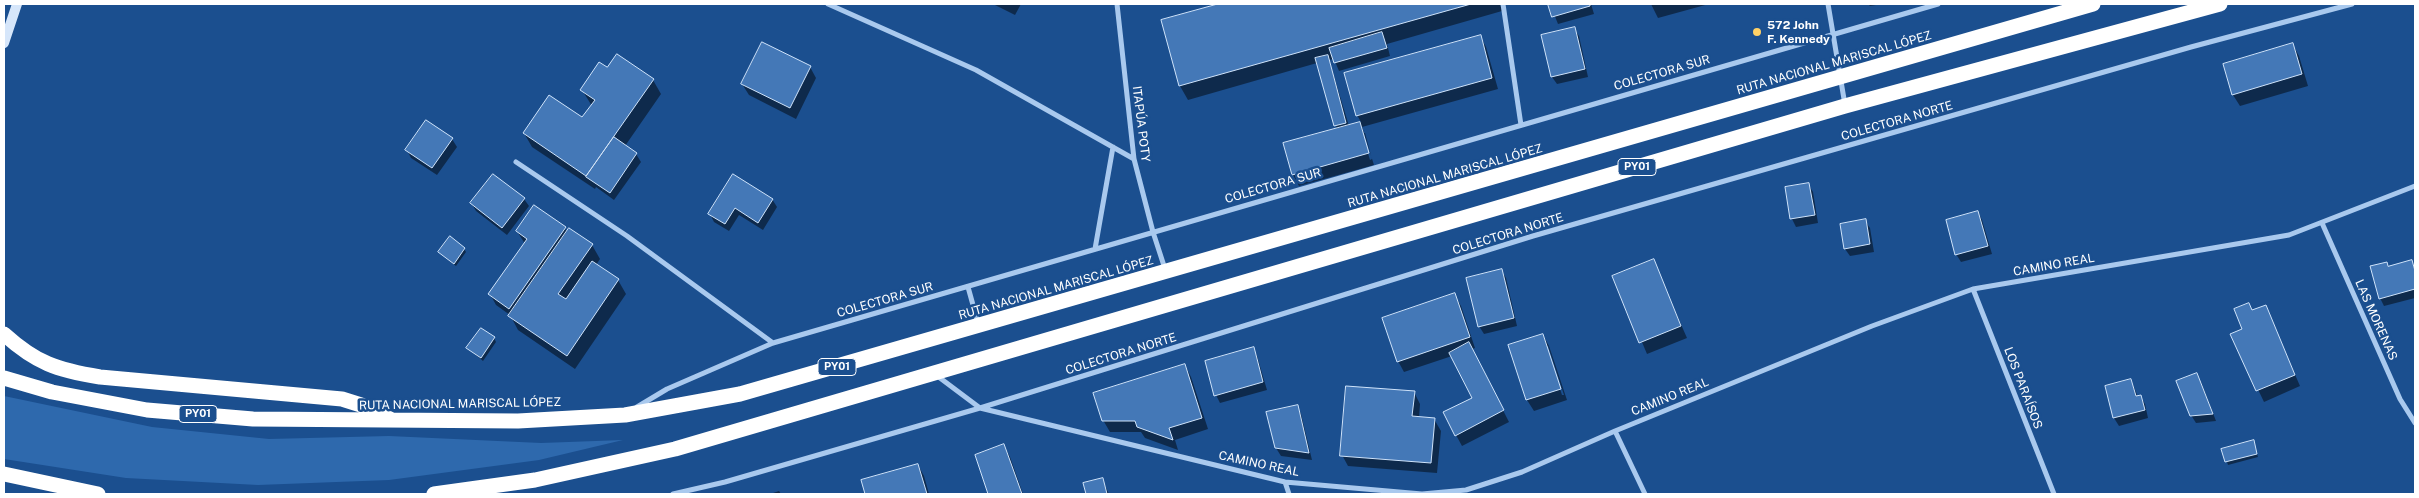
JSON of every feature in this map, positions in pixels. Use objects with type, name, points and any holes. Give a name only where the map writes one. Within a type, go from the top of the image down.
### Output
[{"type":"highway","name":"RUTA NACIONAL MARISCAL LÓPEZ","points":[[4,378],[52,392],[147,410],[253,419],[518,421],[625,414],[740,394],[2093,4]]},
{"type":"highway","name":"PY01","points":[[434,494],[535,480],[666,452],[1845,106],[2220,4]]},
{"type":"highway","points":[[4,334],[42,363],[70,372],[100,377],[342,399],[361,405],[396,421]]},
{"type":"highway","points":[[4,474],[98,494]]},
{"type":"highway","points":[[4,479],[24,479]]},
{"type":"main road","points":[[4,43],[17,4]]},
{"type":"street","points":[[828,4],[976,70],[1134,159]]},
{"type":"street","name":"ITAPÚA POTY","points":[[1117,4],[1134,159],[1153,232],[1166,272]]},
{"type":"street","points":[[1503,4],[1521,125]]},
{"type":"street","points":[[1828,4],[1845,106]]},
{"type":"street","name":"COLECTORA SUR","points":[[625,414],[666,389],[773,343],[1938,4]]},
{"type":"street","name":"COLECTORA NORTE","points":[[673,494],[725,482],[980,408],[1533,236],[2191,46],[2352,4]]},
{"type":"street","points":[[1094,249],[1113,147]]},
{"type":"street","points":[[516,162],[627,236],[773,343]]},
{"type":"street","name":"CAMINO REAL","points":[[934,374],[980,408],[1285,482],[1422,494],[1466,490],[1522,472],[1615,431],[1872,326],[1973,289],[2289,235],[2415,186]]},
{"type":"street","name":"LAS MORENAS","points":[[2322,223],[2400,399],[2415,423]]},
{"type":"street","points":[[968,287],[979,326]]},
{"type":"street","name":"LOS PARAÍSOS","points":[[1973,289],[2054,494]]},
{"type":"street","points":[[1615,431],[1646,494]]},
{"type":"street","points":[[1285,482],[1289,494]]},
{"type":"shaded area","points":[[4,396],[152,427],[269,439],[389,436],[541,443],[623,440],[539,460],[389,480],[258,485],[126,478],[4,459]]},
{"type":"building","points":[[1218,4],[1471,4],[1179,86],[1161,20]]},
{"type":"building","points":[[1548,4],[1590,4],[1590,6],[1552,17]]},
{"type":"building","points":[[1575,27],[1585,69],[1551,77],[1541,35]]},
{"type":"building","points":[[1382,32],[1387,48],[1334,63],[1329,48]]},
{"type":"building","points":[[1481,35],[1492,78],[1356,116],[1344,73]]},
{"type":"building","points":[[762,42],[811,66],[790,108],[741,84]]},
{"type":"building","points":[[2293,43],[2302,74],[2232,95],[2223,64]]},
{"type":"building","points":[[617,54],[654,79],[586,176],[523,133],[549,95],[582,117],[595,100],[580,90],[599,62],[607,67]]},
{"type":"building","points":[[1328,55],[1346,123],[1334,126],[1315,58]]},
{"type":"building","points":[[426,120],[453,138],[432,168],[405,150]]},
{"type":"building","points":[[1360,122],[1369,153],[1292,175],[1283,143]]},
{"type":"building","points":[[614,137],[637,153],[610,193],[586,177]]},
{"type":"building","points":[[493,174],[525,198],[502,228],[470,203]]},
{"type":"building","points":[[733,174],[773,199],[758,223],[735,208],[725,224],[708,214]]},
{"type":"building","points":[[1809,183],[1815,215],[1790,219],[1785,187]]},
{"type":"building","points":[[534,205],[566,227],[509,309],[488,294],[527,239],[516,231]]},
{"type":"building","points":[[1978,211],[1988,246],[1955,255],[1946,220]]},
{"type":"building","points":[[1866,219],[1870,244],[1844,249],[1840,224]]},
{"type":"building","points":[[569,228],[593,244],[558,294],[566,299],[592,261],[619,279],[567,356],[508,316]]},
{"type":"building","points":[[450,236],[465,248],[454,264],[438,252]]},
{"type":"building","points":[[1654,259],[1681,326],[1639,343],[1612,276]]},
{"type":"building","points":[[2412,260],[2415,271],[2415,289],[2379,299],[2370,266],[2387,262],[2388,266]]},
{"type":"building","points":[[1502,269],[1514,318],[1478,327],[1466,278]]},
{"type":"building","points":[[1455,293],[1470,337],[1397,362],[1382,318]]},
{"type":"building","points":[[2249,303],[2252,310],[2266,305],[2295,375],[2256,391],[2230,334],[2242,329],[2234,309]]},
{"type":"building","points":[[481,328],[495,337],[481,358],[466,348]]},
{"type":"building","points":[[1543,334],[1561,389],[1526,400],[1508,345]]},
{"type":"building","points":[[1469,342],[1504,410],[1455,436],[1443,412],[1472,398],[1449,353]]},
{"type":"building","points":[[1254,347],[1263,382],[1214,396],[1205,361]]},
{"type":"building","points":[[1185,364],[1202,418],[1169,428],[1173,440],[1137,427],[1135,421],[1102,421],[1093,393]]},
{"type":"building","points":[[2197,373],[2213,414],[2190,416],[2176,381]]},
{"type":"building","points":[[2131,379],[2136,396],[2141,395],[2145,410],[2113,418],[2105,386]]},
{"type":"building","points":[[1346,386],[1415,391],[1412,416],[1435,418],[1431,463],[1340,456]]},
{"type":"building","points":[[1298,405],[1309,453],[1275,448],[1266,412]]},
{"type":"building","points":[[2254,440],[2257,454],[2225,462],[2221,449]]},
{"type":"building","points":[[1004,444],[1022,494],[988,494],[975,455]]},
{"type":"building","points":[[918,464],[927,494],[865,494],[861,480]]},
{"type":"building","points":[[1103,478],[1107,494],[1086,494],[1083,483]]},
{"type":"place","name":"572 John F. Kennedy","points":[[1757,32]]}]
